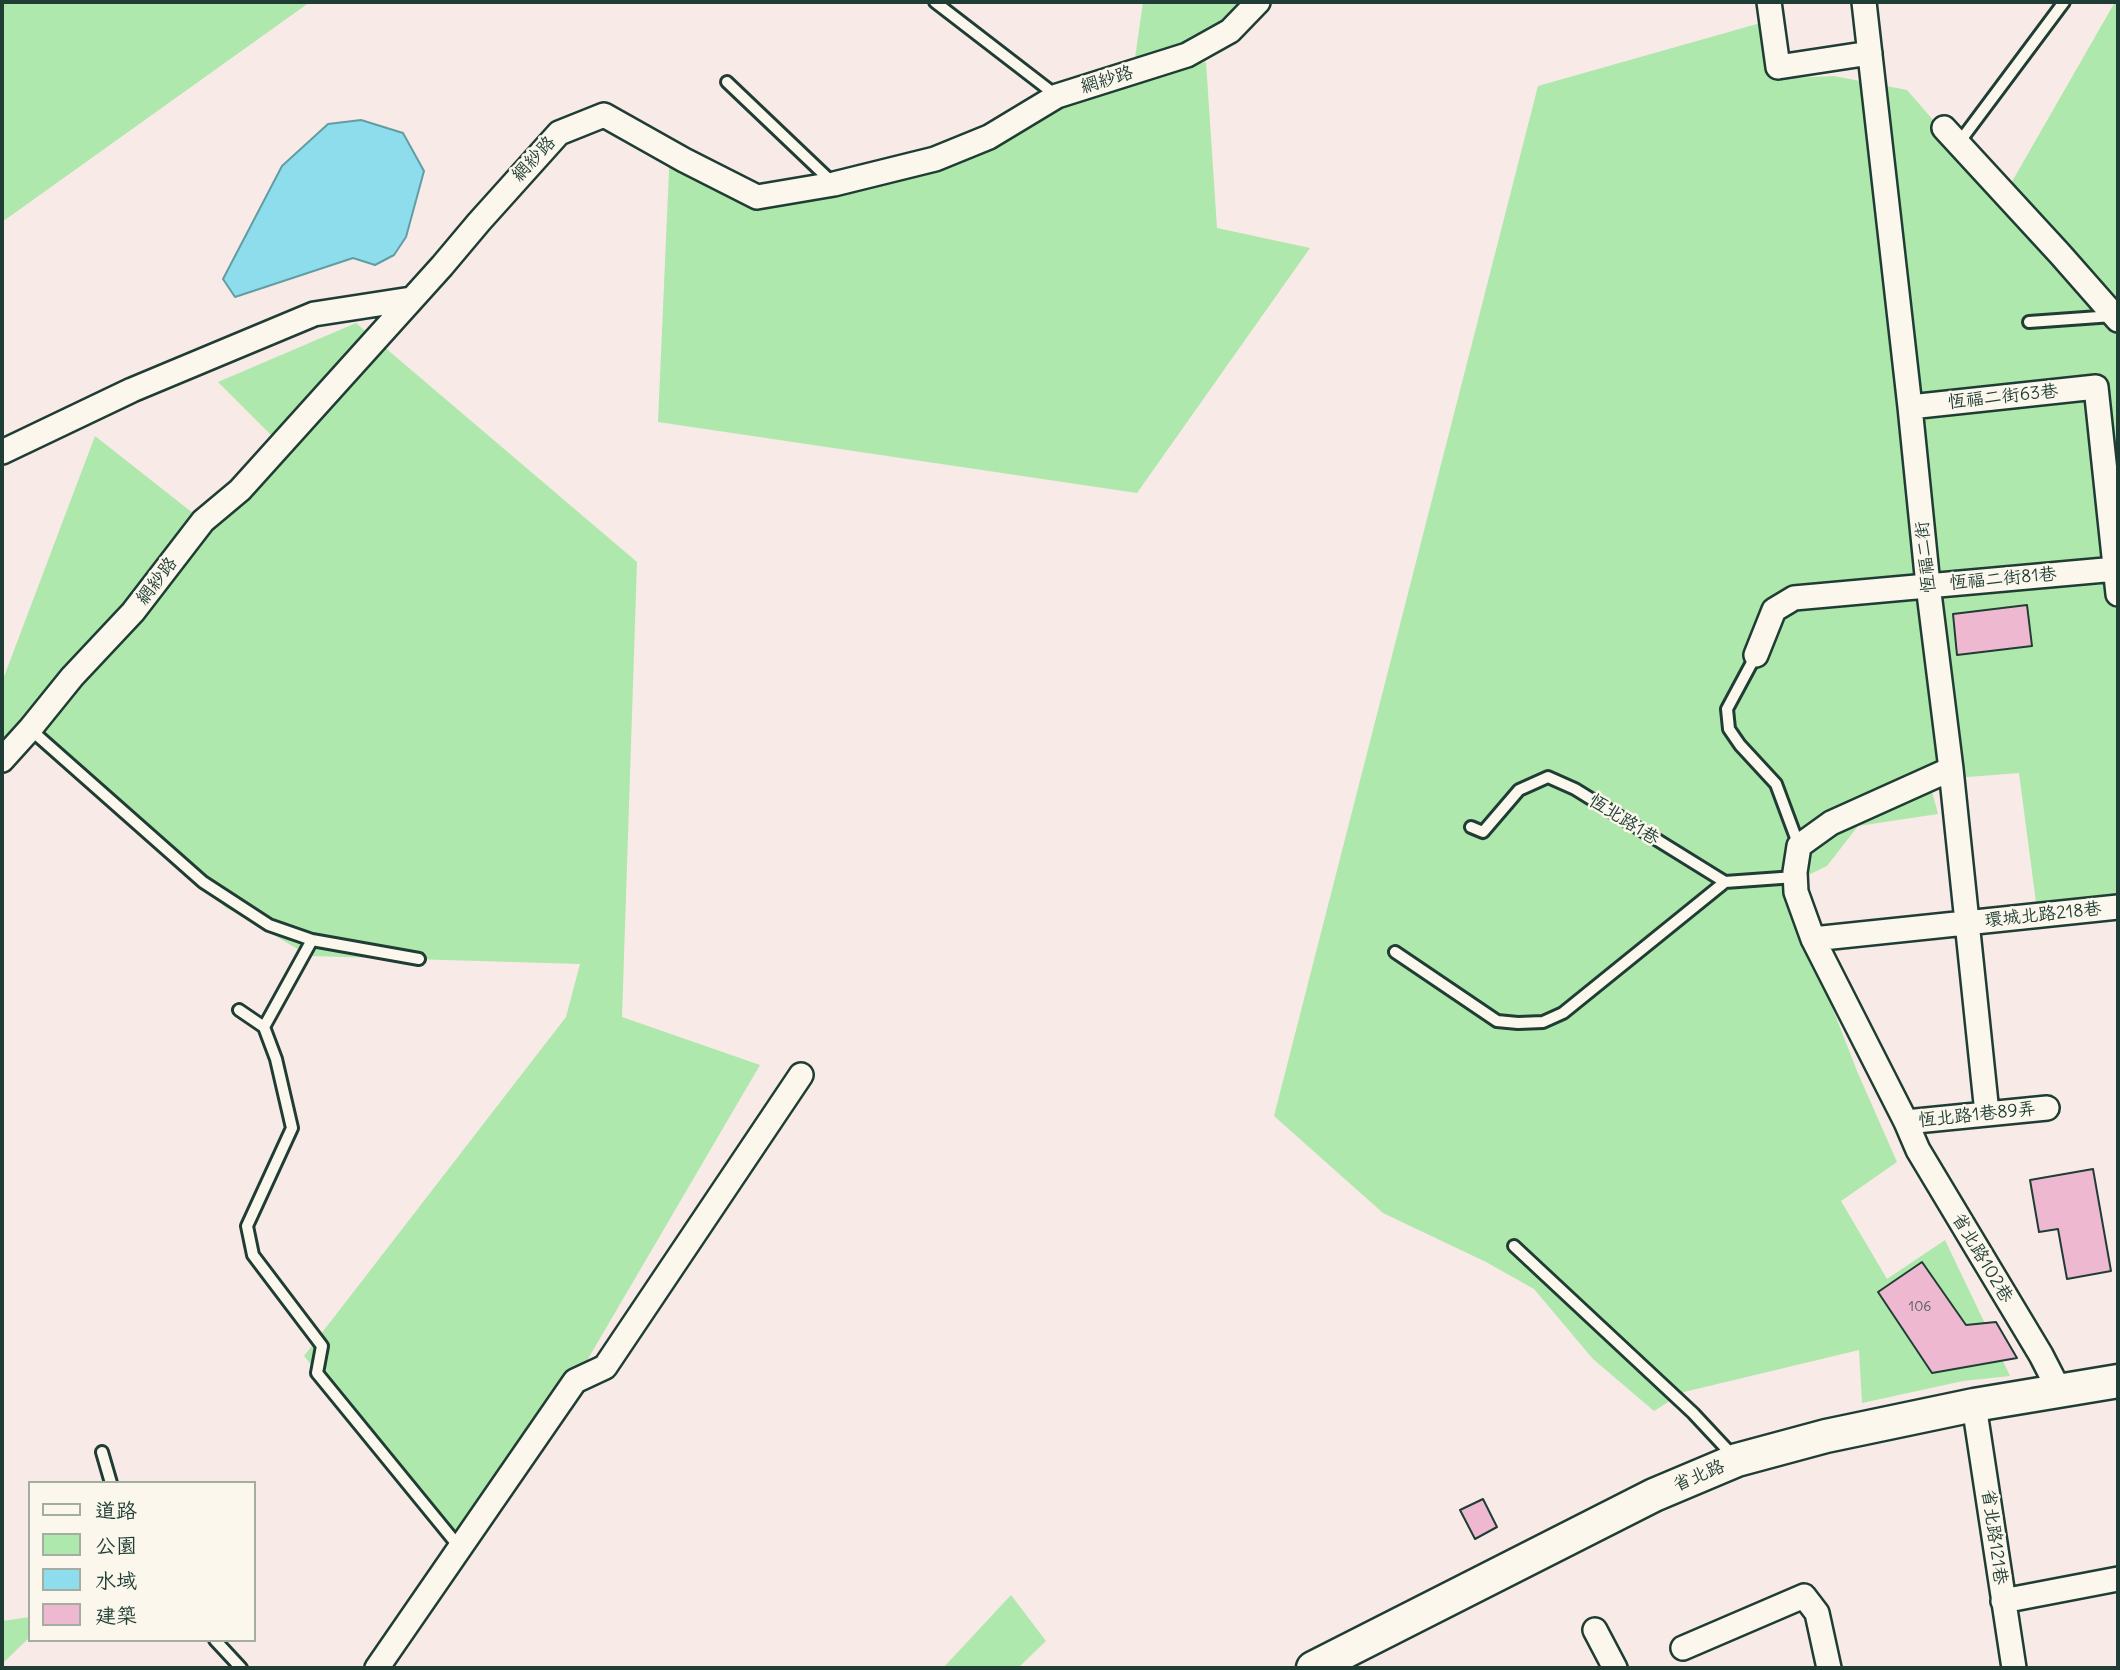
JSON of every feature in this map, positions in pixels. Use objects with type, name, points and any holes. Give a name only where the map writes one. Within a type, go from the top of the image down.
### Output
[{"type":"main road","name":"省北路","points":[[1313,1668],[1654,1495],[1737,1460],[1826,1436],[1974,1405],[2118,1381]]},
{"type":"street","name":"網紗路","points":[[2,760],[72,677],[133,612],[203,521],[240,490],[559,133],[604,115],[757,197],[834,184],[935,159],[989,137],[1057,96],[1188,55],[1230,31],[1258,2]]},
{"type":"street","points":[[1769,2],[1778,67],[1870,53]]},
{"type":"street","name":"恆福二街","points":[[1864,2],[1987,1113]]},
{"type":"street","points":[[1951,136],[2116,318]]},
{"type":"street","points":[[2,452],[132,390],[314,314],[411,299]]},
{"type":"street","name":"恆福二街63巷","points":[[1910,407],[2096,387],[2116,569]]},
{"type":"street","points":[[2116,569],[2118,594]]},
{"type":"street","name":"恆福二街81巷","points":[[1756,655],[1774,610],[1794,598],[2116,569]]},
{"type":"street","points":[[1906,1122],[1813,939],[1799,903],[1795,877],[1799,846],[1831,823],[1951,769]]},
{"type":"street","name":"環城北路218巷","points":[[1813,939],[2118,907]]},
{"type":"street","points":[[377,1668],[575,1381],[605,1367],[801,1075]]},
{"type":"street","name":"恆北路1巷89弄","points":[[1906,1122],[2047,1108]]},
{"type":"street","name":"省北路102巷","points":[[1906,1122],[1918,1150],[2041,1355],[2060,1392]]},
{"type":"street","name":"省北路121巷","points":[[1974,1405],[2014,1668]]},
{"type":"street","points":[[2003,1601],[2118,1579]]},
{"type":"street","points":[[1683,1648],[1804,1596],[1817,1613],[1829,1668]]},
{"type":"street","points":[[1595,1630],[1615,1668]]},
{"type":"lane","points":[[935,2],[1057,96]]},
{"type":"lane","points":[[1951,136],[2064,2]]},
{"type":"lane","points":[[727,82],[834,184]]},
{"type":"lane","points":[[2029,322],[2116,318]]},
{"type":"lane","points":[[1756,655],[1727,709],[1729,729],[1776,784],[1799,846]]},
{"type":"lane","points":[[30,729],[203,883],[269,925],[312,940],[419,959]]},
{"type":"lane","name":"恆北路1巷","points":[[1471,827],[1483,832],[1518,790],[1548,777],[1575,789],[1725,883]]},
{"type":"lane","points":[[1395,951],[1497,1021],[1543,1021],[1563,1013],[1725,883],[1795,877]]},
{"type":"lane","points":[[264,1027],[312,940]]},
{"type":"lane","points":[[239,1010],[264,1027],[276,1059],[292,1128],[247,1226],[253,1255],[322,1346],[317,1373],[460,1548]]},
{"type":"lane","points":[[1514,1246],[1693,1413],[1737,1460]]},
{"type":"lane","points":[[102,1452],[110,1481]]},
{"type":"lane","points":[[217,1642],[241,1668]]},
{"type":"green space","points":[[2,2],[310,2],[2,222]]},
{"type":"green space","points":[[1143,2],[1251,2],[1241,13],[1173,49],[1135,58]]},
{"type":"green space","points":[[2115,2],[2118,2],[2118,903],[2037,910],[2019,773],[1929,780],[1938,814],[1858,826],[1827,866],[1785,886],[1857,1071],[1897,1162],[1841,1201],[1887,1279],[1945,1240],[2010,1376],[1963,1381],[1862,1403],[1859,1350],[1684,1392],[1654,1411],[1593,1359],[1534,1289],[1486,1262],[1383,1213],[1274,1116],[1538,86],[1764,22],[1770,79],[1834,76],[1907,90],[2002,199]]},
{"type":"green space","points":[[1206,62],[1217,228],[1310,248],[1137,493],[658,422],[670,148],[758,197],[834,184],[1043,105],[1057,96]]},
{"type":"green space","points":[[356,323],[637,562],[622,1017],[760,1065],[575,1381],[460,1548],[304,1356],[566,1017],[580,964],[310,956],[225,907],[22,733],[2,745],[2,682],[95,436],[203,521],[283,447],[218,382]]},
{"type":"green space","points":[[1011,1595],[1046,1641],[1018,1668],[943,1668]]},
{"type":"green space","points":[[28,1617],[28,1639],[2,1664],[2,1621]]},
{"type":"water","points":[[361,120],[403,133],[424,171],[406,237],[394,255],[375,265],[353,258],[235,297],[223,279],[282,166],[328,124]]},
{"type":"building","points":[[2027,605],[2032,646],[1957,655],[1953,614]]},
{"type":"building","points":[[2093,1169],[2111,1271],[2067,1279],[2058,1229],[2039,1232],[2030,1180]]},
{"type":"building","points":[[1922,1262],[1966,1325],[1996,1322],[2017,1358],[1932,1373],[1878,1292]]},
{"type":"building","points":[[1483,1499],[1497,1527],[1475,1539],[1460,1510]]}]
